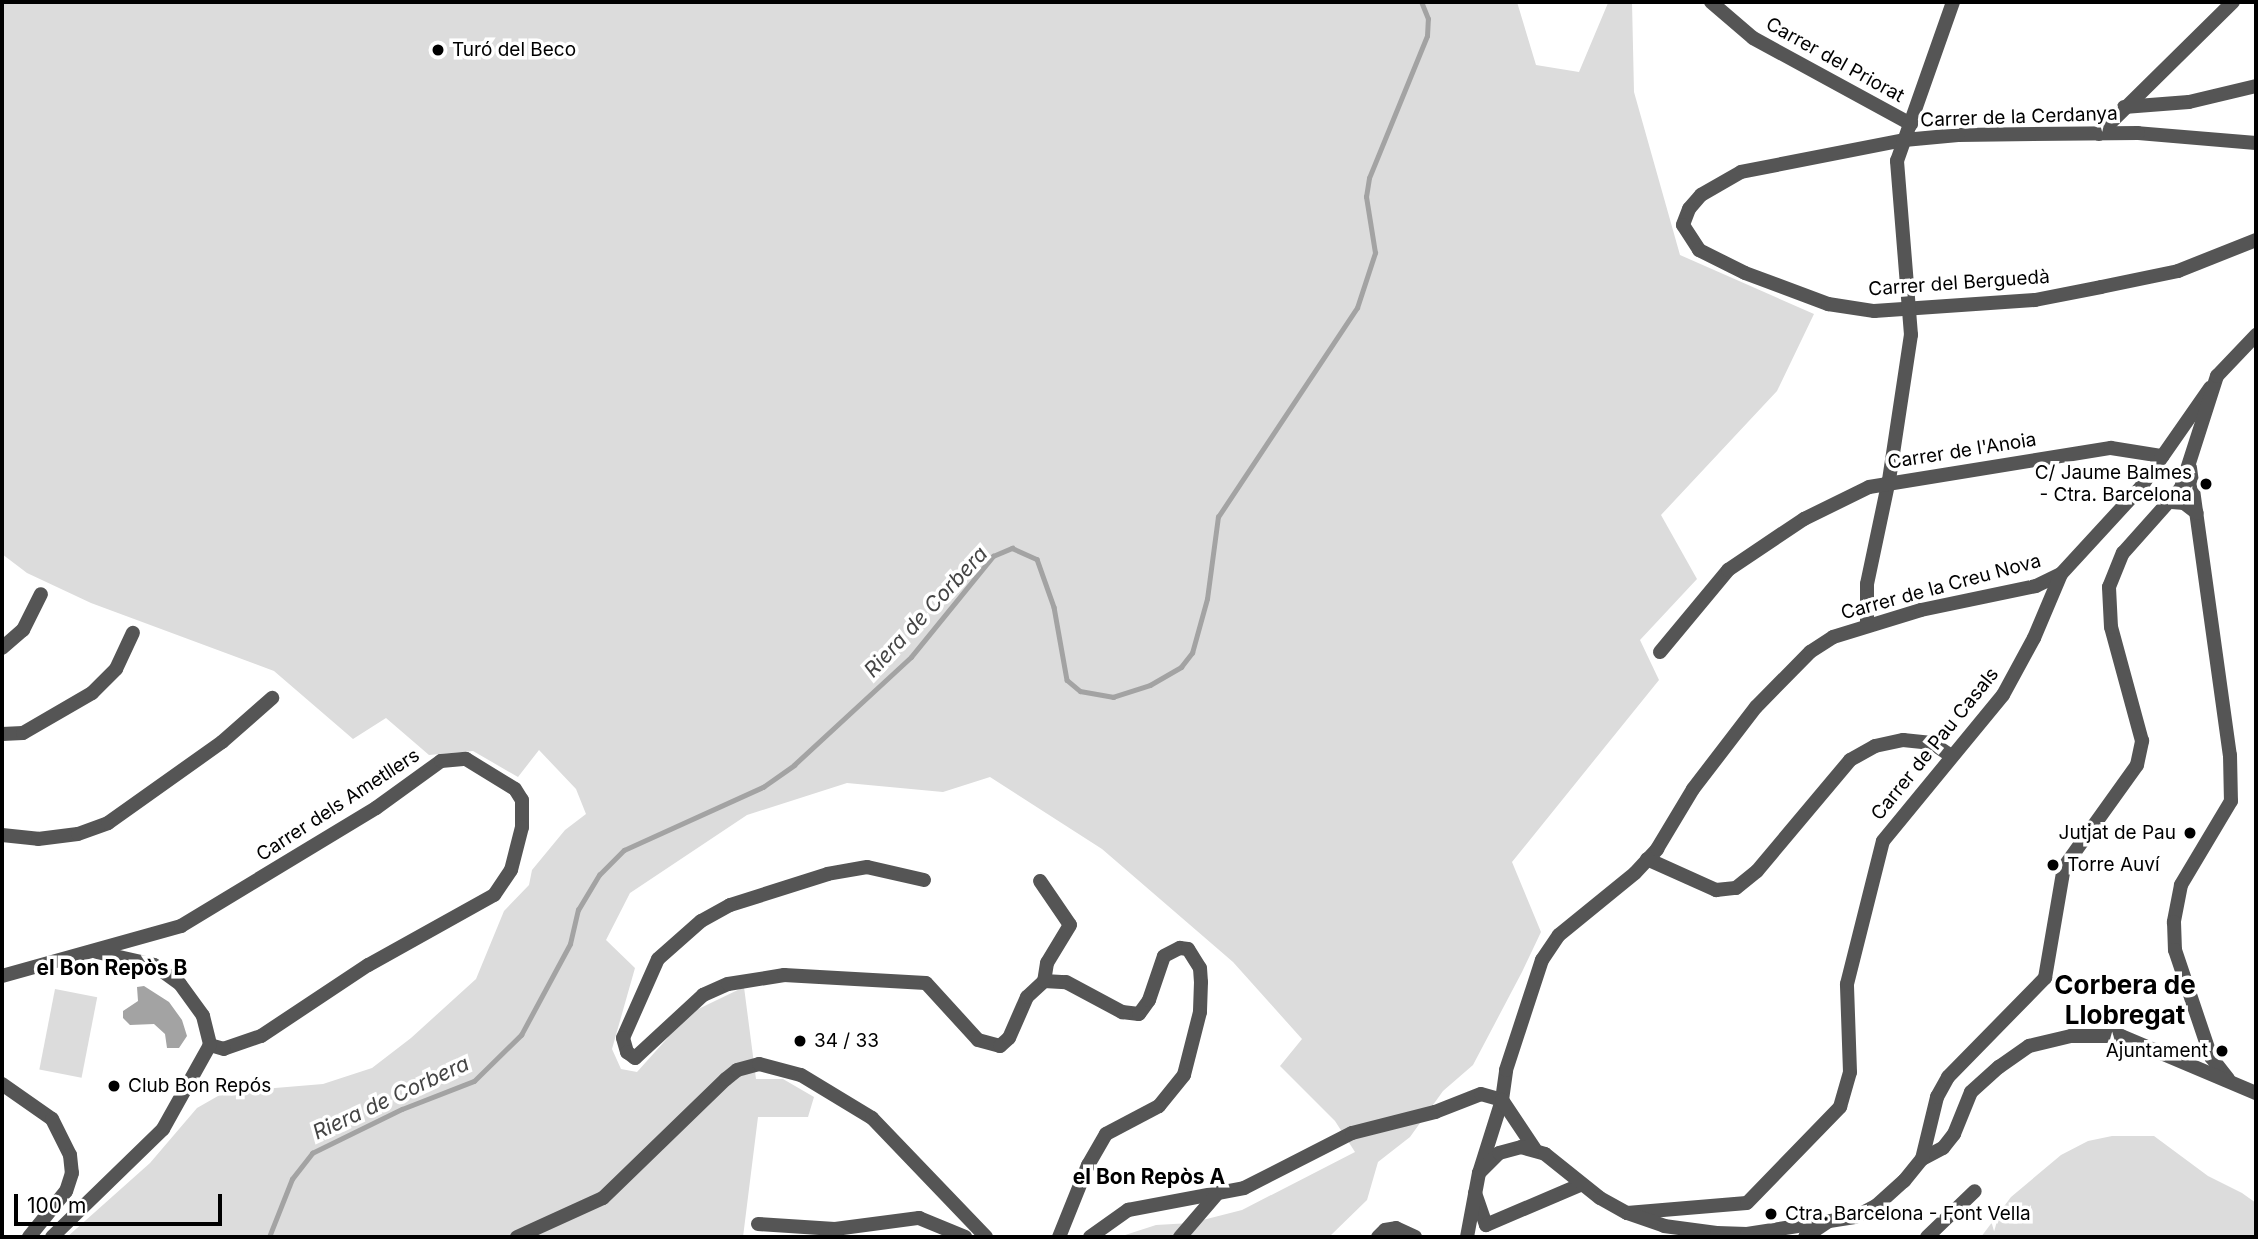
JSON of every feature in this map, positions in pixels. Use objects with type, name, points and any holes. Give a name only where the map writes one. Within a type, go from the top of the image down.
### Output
[{"type":"street","name":"Carrer del Priorat","points":[[1713,2],[1753,38],[1911,124]]},
{"type":"street","points":[[1867,624],[1867,584],[1889,480],[1911,335],[1911,308],[1896,186],[1904,141],[1953,2]]},
{"type":"street","points":[[2099,134],[2232,2]]},
{"type":"street","points":[[2124,107],[2189,102],[2256,86]]},
{"type":"street","name":"Carrer de la Cerdanya","points":[[1683,225],[1689,209],[1701,195],[1741,173],[1904,141],[1958,135],[2099,134],[2182,135],[2256,143]]},
{"type":"street","name":"Carrer del Berguedà","points":[[1683,225],[1699,250],[1778,286],[1840,305],[1874,311],[2035,300],[2178,271],[2256,240]]},
{"type":"street","name":"Carrer de la Creu Nova","points":[[1467,1237],[1479,1173],[1502,1100],[1506,1070],[1542,960],[1583,912],[1647,859],[1693,789],[1756,707],[1821,644],[1867,624],[2036,586],[2061,574],[2114,521],[2210,388],[2256,335]]},
{"type":"street","points":[[1922,1159],[1937,1097],[1958,1062],[2042,983],[2051,957],[2054,905],[2064,867],[2137,765],[2142,741],[2106,603],[2123,553],[2172,502],[2190,468],[2210,388]]},
{"type":"street","name":"Carrer de l'Anoia","points":[[1660,652],[1728,570],[1804,519],[1889,480],[2111,448],[2162,456]]},
{"type":"street","points":[[2190,468],[2230,755],[2231,801],[2181,885],[2174,931],[2175,950],[2208,1051],[2228,1079]]},
{"type":"street","points":[[2172,502],[2184,503],[2196,513]]},
{"type":"street","name":"Carrer de Pau Casals","points":[[1627,1213],[1747,1203],[1840,1107],[1850,1072],[1847,984],[1875,865],[1894,824],[2015,677],[2061,574]]},
{"type":"street","points":[[2,649],[23,630],[41,594]]},
{"type":"street","points":[[2,734],[23,733],[92,693],[116,669],[133,634]]},
{"type":"street","points":[[2,835],[38,839],[78,834],[108,823],[222,742],[272,698]]},
{"type":"street","points":[[1647,859],[1716,890],[1736,888],[1757,871],[1850,760],[1875,746],[1903,740],[1932,743],[1950,755]]},
{"type":"street","name":"Carrer dels Ametllers","points":[[2,976],[181,926],[376,808],[441,761],[466,759],[515,789],[522,800],[522,827],[512,870],[494,895],[378,958],[261,1036],[224,1049],[210,1045]]},
{"type":"street","points":[[924,880],[886,869],[854,869],[769,892],[701,921],[658,959],[624,1038],[627,1052],[635,1059],[703,995],[728,984],[784,975],[926,983],[978,1040],[1000,1046],[1009,1038],[1027,997],[1044,981],[1047,963],[1070,925],[1040,881]]},
{"type":"street","points":[[1044,981],[1066,982],[1122,1012],[1139,1014],[1149,1000],[1164,956],[1180,948],[1188,949],[1200,968],[1200,1012],[1184,1075],[1159,1106],[1116,1125],[1107,1134],[1088,1165],[1059,1237]]},
{"type":"street","points":[[52,1237],[163,1129],[210,1045],[203,1016],[180,984],[154,965],[92,952]]},
{"type":"street","points":[[1090,1237],[1128,1210],[1217,1194],[1267,1180],[1352,1133],[1435,1112],[1481,1094],[1502,1100],[1535,1148],[1582,1184],[1627,1213],[1664,1226],[1717,1234],[1784,1233],[1855,1217],[1877,1206],[1922,1159],[1943,1148],[1954,1133],[1971,1092],[2029,1046],[2071,1036],[2121,1036],[2256,1093]]},
{"type":"street","points":[[2185,1065],[2208,1051]]},
{"type":"street","points":[[517,1237],[603,1198],[737,1069],[759,1064],[801,1075],[872,1118],[986,1237]]},
{"type":"street","points":[[2,1084],[52,1119],[70,1155],[72,1173],[66,1191],[29,1237]]},
{"type":"street","points":[[1931,1125],[1954,1133]]},
{"type":"street","points":[[1479,1173],[1499,1153],[1535,1148]]},
{"type":"street","points":[[1475,1193],[1486,1225],[1582,1184]]},
{"type":"street","points":[[1927,1237],[1975,1191]]},
{"type":"street","points":[[1180,1237],[1217,1194]]},
{"type":"street","points":[[758,1224],[835,1229],[919,1218],[965,1237]]},
{"type":"street","points":[[1805,1237],[1827,1222]]},
{"type":"street","points":[[1378,1237],[1385,1230],[1396,1228],[1415,1237]]},
{"type":"shaded area","points":[[2,2],[1517,2],[1536,65],[1579,72],[1608,3],[1632,2],[1634,92],[1680,255],[1814,314],[1777,391],[1661,515],[1697,579],[1640,640],[1659,680],[1512,862],[1541,932],[1522,972],[1473,1065],[1443,1091],[1410,1137],[1378,1162],[1367,1200],[1329,1237],[1119,1237],[1156,1225],[1191,1223],[1242,1210],[1355,1152],[1335,1121],[1280,1066],[1302,1039],[1233,962],[1102,849],[990,777],[943,792],[847,783],[747,815],[630,893],[606,940],[635,968],[612,1049],[621,1069],[637,1072],[690,1013],[744,987],[756,1079],[783,1079],[814,1097],[808,1117],[758,1117],[743,1237],[67,1237],[150,1163],[197,1108],[225,1092],[323,1084],[372,1068],[411,1038],[476,979],[504,911],[529,885],[532,870],[565,830],[586,814],[576,789],[539,750],[518,777],[473,751],[429,755],[386,718],[353,739],[274,671],[91,603],[27,573],[2,554]]},
{"type":"shaded area","points":[[144,986],[169,1002],[182,1020],[187,1036],[179,1048],[167,1048],[165,1034],[154,1024],[130,1025],[123,1018],[123,1011],[138,1001],[137,987]]},
{"type":"shaded area","points":[[55,989],[97,997],[82,1078],[39,1069]]},
{"type":"shaded area","points":[[2112,1136],[2154,1136],[2208,1176],[2242,1193],[2256,1203],[2256,1237],[1981,1237],[2011,1197],[2061,1155],[2088,1141]]},
{"type":"waterway","name":"Riera de Corbera","points":[[269,1237],[292,1179],[312,1153],[402,1109],[474,1081],[521,1035],[570,944],[578,910],[599,875],[624,850],[763,787],[794,765],[911,657],[993,556],[1012,548],[1037,559],[1054,607],[1067,680],[1080,691],[1113,697],[1150,685],[1181,667],[1192,653],[1207,599],[1218,517],[1357,308],[1375,253],[1366,197],[1369,178],[1427,36],[1428,19],[1421,2]]},
{"type":"place","name":"Turó del Beco","points":[[438,50]]},
{"type":"place","name":"C/ Jaume Balmes - Ctra. Barcelona","points":[[2206,484]]},
{"type":"place","name":"Jutjat de Pau","points":[[2190,833]]},
{"type":"place","name":"Torre Auví","points":[[2053,865]]},
{"type":"place","name":"34 / 33","points":[[800,1041]]},
{"type":"place","name":"Ajuntament","points":[[2222,1051]]},
{"type":"place","name":"Club Bon Repós","points":[[114,1086]]},
{"type":"place","name":"Ctra. Barcelona - Font Vella","points":[[1771,1214]]},
{"type":"district","name":"el Bon Repòs B","points":[[112,968]]},
{"type":"district","name":"Corbera de Llobregat","points":[[2125,1000]]},
{"type":"district","name":"el Bon Repòs A","points":[[1149,1177]]}]
